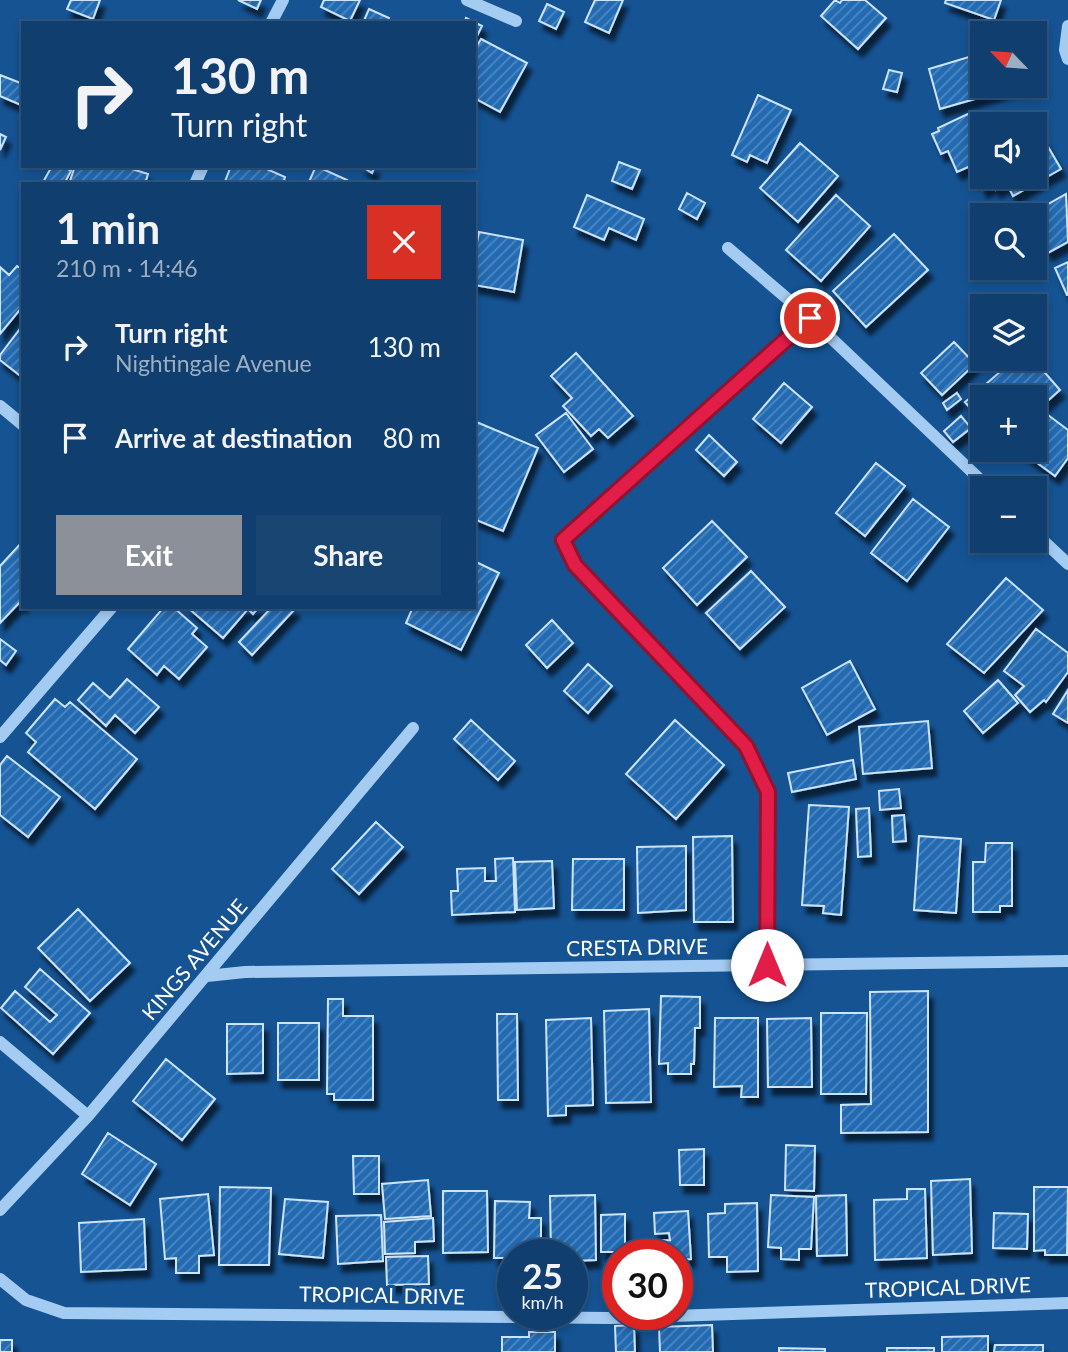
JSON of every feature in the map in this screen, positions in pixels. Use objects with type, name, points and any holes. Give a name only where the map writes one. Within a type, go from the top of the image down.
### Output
[{"type":"street","points":[[272,21],[283,0]]},
{"type":"street","points":[[467,0],[516,21]]},
{"type":"street","points":[[1068,26],[1065,50],[1068,59]]},
{"type":"street","points":[[728,248],[810,318],[976,476]]},
{"type":"street","points":[[767,965],[768,792],[746,746],[575,565],[563,540],[810,318]]},
{"type":"street","points":[[0,406],[21,423]]},
{"type":"street","points":[[1047,544],[1068,564]]},
{"type":"street","points":[[0,736],[110,609]]},
{"type":"street","name":"KINGS AVENUE","points":[[0,1210],[88,1116],[413,728]]},
{"type":"street","name":"CRESTA DRIVE","points":[[207,976],[246,972],[1068,961]]},
{"type":"street","points":[[0,1042],[88,1116]]},
{"type":"street","name":"TROPICAL DRIVE","points":[[0,1279],[26,1300],[64,1313],[610,1318],[1068,1303]]},
{"type":"building","points":[[71,0],[100,0],[93,19],[67,9]]},
{"type":"building","points":[[238,0],[261,0],[257,9]]},
{"type":"building","points":[[324,0],[360,0],[350,21],[321,7]]},
{"type":"building","points":[[595,0],[623,0],[609,33],[585,22]]},
{"type":"building","points":[[835,0],[840,3],[842,0],[865,0],[886,18],[858,49],[821,16]]},
{"type":"building","points":[[946,0],[1001,0],[994,20],[945,3]]},
{"type":"building","points":[[547,4],[564,12],[556,29],[539,21]]},
{"type":"building","points":[[369,9],[389,18],[388,21],[364,21]]},
{"type":"building","points":[[476,23],[482,26],[476,38]]},
{"type":"building","points":[[481,39],[527,63],[500,112],[476,99],[476,48]]},
{"type":"building","points":[[970,57],[970,98],[978,98],[940,109],[929,69]]},
{"type":"building","points":[[889,70],[902,73],[897,92],[883,89]]},
{"type":"building","points":[[0,75],[21,83],[21,105],[0,96]]},
{"type":"building","points":[[758,95],[791,110],[767,163],[750,155],[747,162],[732,155]]},
{"type":"building","points":[[970,113],[970,166],[957,172],[948,151],[941,154],[932,134],[939,131],[938,128]]},
{"type":"building","points":[[0,134],[6,137],[0,150]]},
{"type":"building","points":[[800,143],[838,176],[798,222],[760,188]]},
{"type":"building","points":[[1047,145],[1061,169],[1047,177]]},
{"type":"building","points":[[619,162],[640,170],[632,189],[612,181]]},
{"type":"building","points":[[51,168],[66,168],[71,171],[65,182],[43,182]]},
{"type":"building","points":[[74,168],[128,168],[148,174],[146,182],[70,182]]},
{"type":"building","points":[[230,168],[265,168],[285,177],[284,182],[225,182]]},
{"type":"building","points":[[315,168],[347,180],[346,182],[309,182]]},
{"type":"building","points":[[1010,189],[1025,189],[1013,196]]},
{"type":"building","points":[[687,193],[705,203],[697,219],[679,209]]},
{"type":"building","points":[[1066,194],[1068,242],[1048,253],[1047,251],[1047,205]]},
{"type":"building","points":[[587,195],[644,219],[636,240],[609,228],[604,240],[574,227]]},
{"type":"building","points":[[836,195],[870,226],[821,281],[786,250]]},
{"type":"building","points":[[479,232],[523,240],[514,292],[476,285],[476,248]]},
{"type":"building","points":[[894,234],[928,270],[866,327],[833,291]]},
{"type":"building","points":[[1068,262],[1068,295],[1067,295],[1055,268]]},
{"type":"building","points":[[17,266],[21,269],[21,308],[0,334],[0,267],[9,275]]},
{"type":"building","points":[[21,328],[21,376],[0,360],[0,355]]},
{"type":"building","points":[[954,342],[970,359],[970,369],[942,395],[921,373]]},
{"type":"building","points":[[576,353],[633,416],[608,438],[599,429],[591,436],[563,406],[572,398],[551,376]]},
{"type":"building","points":[[1001,371],[1043,371],[1060,390],[1047,402],[1047,385],[985,385]]},
{"type":"building","points":[[784,383],[812,407],[781,443],[753,419]]},
{"type":"building","points":[[957,393],[961,399],[947,410],[943,403]]},
{"type":"building","points":[[566,413],[593,449],[564,472],[536,435]]},
{"type":"building","points":[[961,416],[970,427],[953,442],[944,431]]},
{"type":"building","points":[[1047,416],[1068,430],[1068,458],[1055,476],[1036,462],[1047,462]]},
{"type":"building","points":[[476,422],[538,448],[503,531],[476,520]]},
{"type":"building","points":[[709,435],[737,462],[724,476],[696,450]]},
{"type":"building","points":[[876,463],[905,486],[865,536],[836,513]]},
{"type":"building","points":[[913,499],[949,527],[907,581],[871,553]]},
{"type":"building","points":[[712,521],[747,557],[697,605],[663,568]]},
{"type":"building","points":[[21,543],[21,603],[0,623],[0,566]]},
{"type":"building","points":[[476,562],[499,573],[461,650],[406,623],[412,609],[476,609]]},
{"type":"building","points":[[751,571],[785,607],[740,649],[706,613]]},
{"type":"building","points":[[1006,578],[1043,610],[984,673],[947,644]]},
{"type":"building","points":[[162,609],[175,609],[197,628],[192,634],[207,647],[179,679],[164,666],[157,675],[128,649]]},
{"type":"building","points":[[189,609],[248,609],[223,638]]},
{"type":"building","points":[[270,609],[295,609],[252,655],[239,642]]},
{"type":"building","points":[[552,620],[573,643],[547,668],[526,645]]},
{"type":"building","points":[[1036,629],[1068,653],[1068,672],[1046,702],[1044,700],[1030,712],[1015,695],[1024,686],[1004,671]]},
{"type":"building","points":[[0,639],[16,651],[6,665],[0,660]]},
{"type":"building","points":[[850,661],[875,709],[827,735],[802,688]]},
{"type":"building","points":[[588,664],[612,686],[588,713],[564,691]]},
{"type":"building","points":[[127,679],[159,707],[135,733],[115,715],[106,726],[78,700],[93,683],[110,698]]},
{"type":"building","points":[[998,680],[1018,703],[983,733],[964,711]]},
{"type":"building","points":[[1068,690],[1068,723],[1053,714]]},
{"type":"building","points":[[55,699],[65,707],[70,702],[137,759],[95,809],[28,752],[36,742],[26,733]]},
{"type":"building","points":[[471,720],[515,761],[498,780],[454,739]]},
{"type":"building","points":[[675,720],[724,765],[676,819],[626,774]]},
{"type":"building","points":[[928,721],[932,768],[863,774],[859,727]]},
{"type":"building","points":[[7,756],[60,797],[28,837],[0,815],[0,765]]},
{"type":"building","points":[[853,760],[856,779],[792,792],[788,773]]},
{"type":"building","points":[[899,789],[901,808],[880,810],[879,791]]},
{"type":"building","points":[[809,805],[849,807],[841,915],[823,913],[824,906],[802,905]]},
{"type":"building","points":[[869,808],[871,856],[858,857],[856,809]]},
{"type":"building","points":[[904,815],[906,841],[893,842],[892,816]]},
{"type":"building","points":[[376,822],[403,847],[359,894],[332,869]]},
{"type":"building","points":[[732,836],[733,922],[694,922],[693,837]]},
{"type":"building","points":[[919,836],[961,839],[956,913],[914,910]]},
{"type":"building","points":[[986,843],[1012,843],[1012,906],[1000,906],[1000,912],[973,912],[973,862],[985,862]]},
{"type":"building","points":[[686,846],[686,910],[638,913],[637,847]]},
{"type":"building","points":[[513,858],[515,912],[452,915],[451,891],[458,891],[457,869],[485,868],[485,881],[496,881],[495,859]]},
{"type":"building","points":[[573,859],[624,859],[624,910],[572,910]]},
{"type":"building","points":[[552,861],[554,908],[517,910],[515,862]]},
{"type":"building","points":[[78,909],[130,963],[90,1001],[38,948]]},
{"type":"building","points":[[40,969],[90,1013],[53,1054],[1,1008],[15,991],[50,1022],[57,1015],[25,987]]},
{"type":"building","points":[[928,991],[928,1132],[841,1133],[841,1105],[871,1104],[870,992]]},
{"type":"building","points":[[661,996],[700,997],[700,1028],[695,1028],[694,1064],[691,1064],[691,1074],[668,1074],[668,1063],[659,1064]]},
{"type":"building","points":[[328,999],[343,999],[343,1016],[373,1016],[373,1100],[334,1100],[334,1094],[327,1094]]},
{"type":"building","points":[[649,1009],[651,1102],[606,1103],[604,1011]]},
{"type":"building","points":[[821,1013],[867,1013],[866,1094],[821,1094]]},
{"type":"building","points":[[497,1014],[517,1014],[518,1100],[498,1100]]},
{"type":"building","points":[[591,1018],[593,1105],[566,1106],[566,1115],[548,1116],[546,1020]]},
{"type":"building","points":[[715,1018],[758,1018],[758,1097],[741,1097],[742,1086],[714,1087]]},
{"type":"building","points":[[811,1018],[812,1087],[768,1087],[767,1019]]},
{"type":"building","points":[[278,1023],[319,1023],[319,1080],[278,1080]]},
{"type":"building","points":[[227,1024],[263,1024],[263,1073],[227,1074]]},
{"type":"building","points":[[166,1059],[215,1099],[182,1140],[133,1101]]},
{"type":"building","points":[[108,1133],[156,1164],[130,1205],[82,1174]]},
{"type":"building","points":[[786,1145],[815,1146],[814,1191],[785,1190]]},
{"type":"building","points":[[704,1149],[704,1185],[680,1185],[679,1150]]},
{"type":"building","points":[[353,1156],[379,1156],[379,1194],[354,1194]]},
{"type":"building","points":[[970,1179],[972,1253],[933,1255],[931,1181]]},
{"type":"building","points":[[428,1180],[431,1216],[385,1219],[382,1184]]},
{"type":"building","points":[[220,1187],[271,1188],[269,1265],[219,1265]]},
{"type":"building","points":[[1034,1187],[1068,1187],[1067,1255],[1045,1255],[1045,1250],[1034,1251]]},
{"type":"building","points":[[907,1189],[925,1189],[927,1258],[875,1260],[874,1200],[907,1199]]},
{"type":"building","points":[[443,1191],[487,1191],[488,1252],[443,1253]]},
{"type":"building","points":[[208,1194],[214,1255],[199,1256],[199,1273],[176,1273],[176,1258],[165,1259],[160,1199]]},
{"type":"building","points":[[595,1195],[596,1260],[588,1260],[588,1239],[551,1239],[550,1196]]},
{"type":"building","points":[[771,1195],[814,1197],[811,1249],[799,1249],[799,1260],[781,1259],[781,1248],[768,1247]]},
{"type":"building","points":[[846,1195],[847,1255],[817,1256],[816,1196]]},
{"type":"building","points":[[285,1199],[328,1202],[323,1258],[279,1254]]},
{"type":"building","points":[[495,1201],[530,1202],[529,1218],[541,1218],[541,1239],[497,1239],[497,1258],[494,1258]]},
{"type":"building","points":[[757,1203],[758,1271],[727,1272],[727,1257],[709,1257],[708,1214],[725,1213],[725,1204]]},
{"type":"building","points":[[688,1211],[690,1239],[670,1239],[669,1233],[655,1234],[654,1213]]},
{"type":"building","points":[[994,1213],[1028,1214],[1027,1249],[993,1248]]},
{"type":"building","points":[[625,1214],[625,1239],[602,1239],[602,1252],[601,1252],[601,1215]]},
{"type":"building","points":[[381,1215],[383,1261],[338,1264],[336,1216]]},
{"type":"building","points":[[433,1218],[434,1241],[415,1242],[415,1253],[385,1254],[384,1222]]},
{"type":"building","points":[[144,1219],[146,1269],[81,1272],[79,1223]]},
{"type":"building","points":[[428,1256],[429,1284],[387,1285],[386,1257]]},
{"type":"building","points":[[712,1325],[713,1352],[660,1352],[659,1330],[693,1330],[693,1326]]},
{"type":"building","points":[[615,1330],[634,1330],[635,1352],[616,1352]]},
{"type":"building","points":[[529,1332],[555,1332],[555,1352],[502,1352],[502,1337],[529,1337]]},
{"type":"building","points":[[988,1336],[988,1352],[942,1352],[942,1337]]},
{"type":"building","points":[[0,1340],[12,1340],[12,1352],[0,1352]]},
{"type":"building","points":[[995,1345],[1043,1345],[1043,1352],[994,1352]]},
{"type":"building","points":[[779,1348],[825,1349],[825,1352],[779,1352]]},
{"type":"building","points":[[887,1348],[934,1348],[934,1352],[887,1352]]},
{"type":"route","points":[[767,965],[768,792],[746,746],[575,565],[563,540],[810,318]]}]
